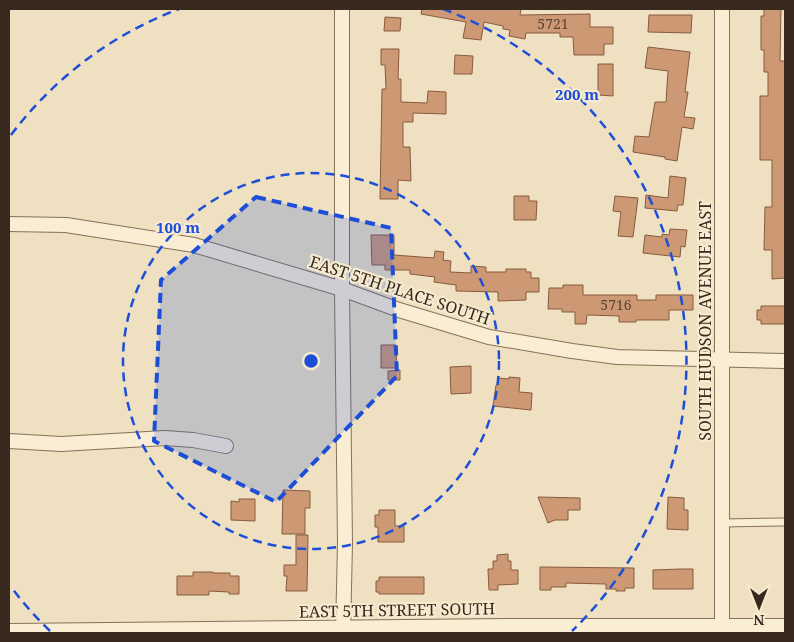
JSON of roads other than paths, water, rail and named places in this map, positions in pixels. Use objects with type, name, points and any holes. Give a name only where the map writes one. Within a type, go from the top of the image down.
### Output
[{"type":"street","points":[[342,9],[342,289],[345,534],[343,630]]},
{"type":"street","name":"SOUTH HUDSON AVENUE EAST","points":[[722,9],[722,630]]},
{"type":"street","name":"EAST 5TH PLACE SOUTH","points":[[9,224],[66,225],[194,245],[342,289],[399,310],[489,337],[617,357],[785,361]]},
{"type":"street","points":[[9,442],[61,444],[165,438],[193,440],[226,446]]},
{"type":"street","name":"EAST 5TH STREET SOUTH","points":[[9,631],[722,630],[785,626]]},
{"type":"lane","points":[[723,523],[785,522]]}]
